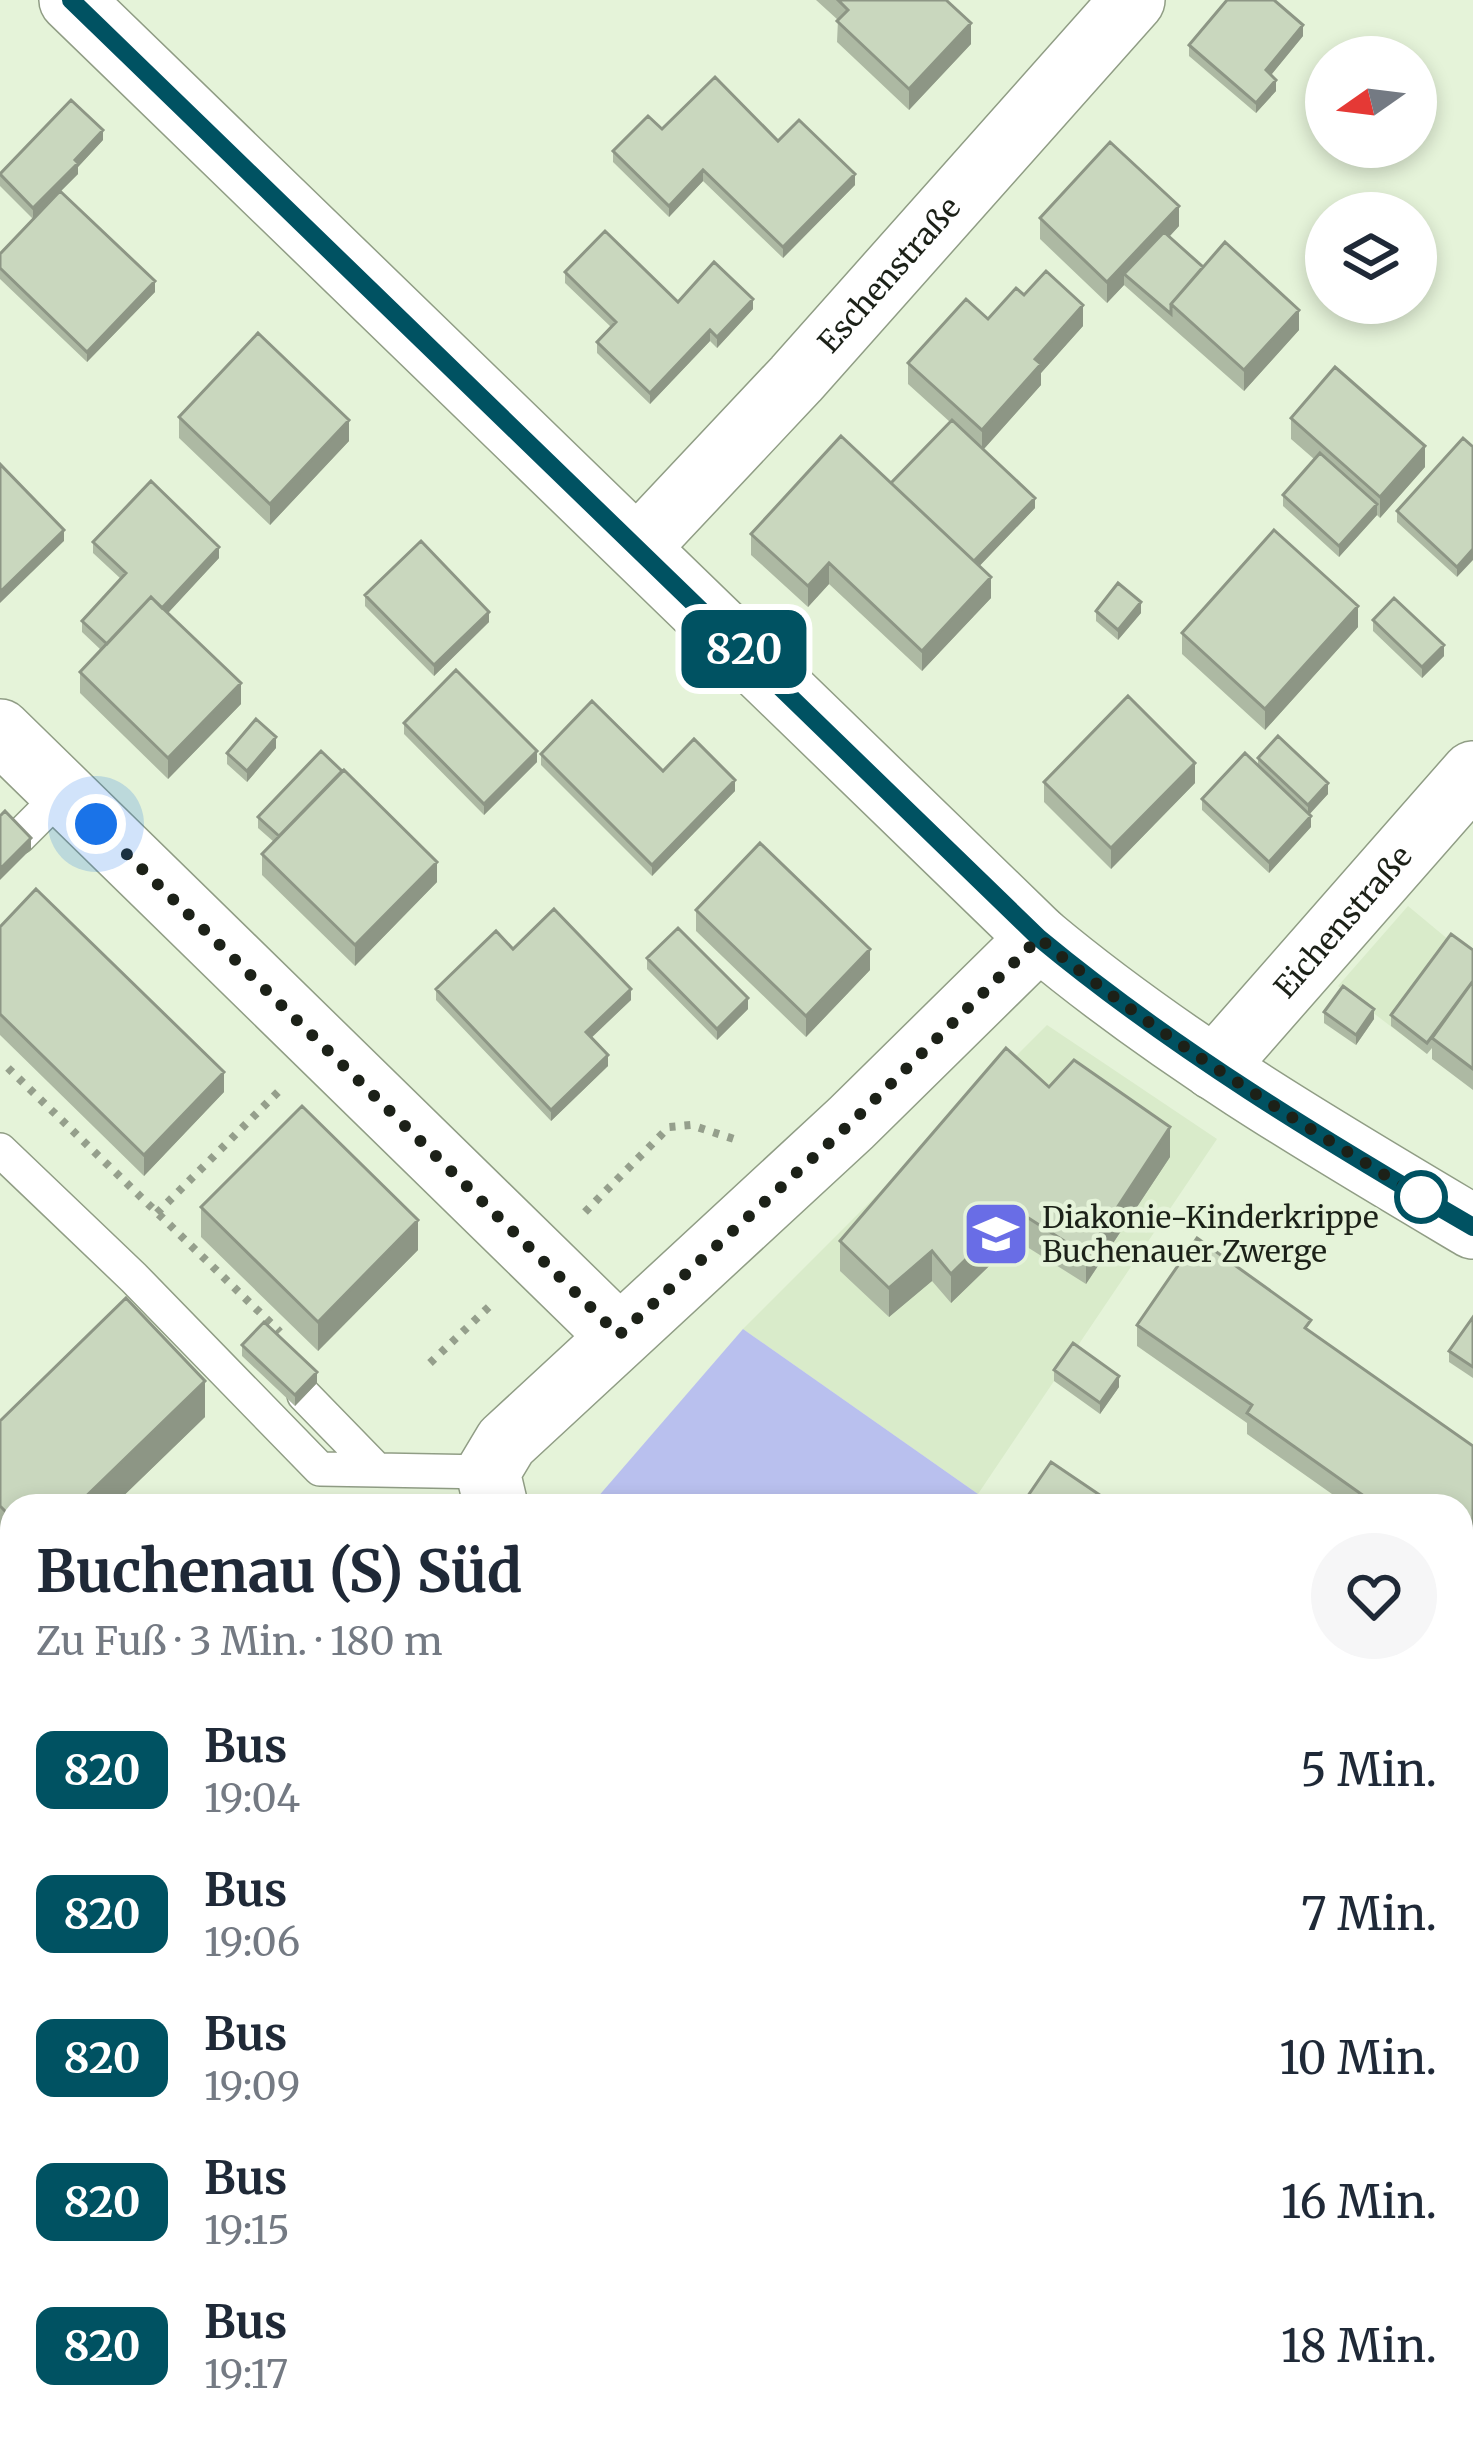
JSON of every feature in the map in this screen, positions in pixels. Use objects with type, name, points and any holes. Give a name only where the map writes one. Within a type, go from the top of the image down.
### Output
[{"type":"street","name":"Eschenstraße","points":[[638,546],[796,379],[1133,0]]},
{"type":"street","points":[[94,8],[1039,938],[1113,1000],[1214,1068],[1473,1227]]},
{"type":"street","points":[[0,731],[619,1335]]},
{"type":"street","name":"Eichenstraße","points":[[1214,1068],[1473,773]]},
{"type":"street","points":[[492,1489],[506,1442],[851,1123],[1039,938]]},
{"type":"lane","points":[[19,837],[64,792]]},
{"type":"lane","points":[[0,1150],[134,1278],[320,1469],[377,1470],[492,1489]]},
{"type":"lane","points":[[304,1396],[377,1470]]},
{"type":"path","points":[[158,1213],[324,1046]]},
{"type":"path","points":[[8,1067],[280,1332]]},
{"type":"path","points":[[430,1364],[669,1127],[691,1125],[754,1145]]},
{"type":"shaded area","points":[[1408,906],[1473,960],[1427,1054],[1338,986]]},
{"type":"shaded area","name":"Diakonie-Kinderkrippe Buchenauer Zwerge","points":[[1047,1025],[1217,1139],[978,1494],[743,1329]]},
{"type":"shaded area","points":[[743,1329],[978,1494],[600,1494]]},
{"type":"building","points":[[838,0],[946,0],[971,23],[909,89],[837,21],[848,10]]},
{"type":"building","points":[[1227,0],[1274,0],[1303,25],[1266,70],[1276,80],[1256,103],[1189,45]]},
{"type":"building","points":[[715,77],[778,141],[799,120],[855,174],[783,247],[703,170],[669,206],[613,151],[648,116],[662,129]]},
{"type":"building","points":[[71,100],[103,130],[33,208],[0,174]]},
{"type":"building","points":[[1110,142],[1179,206],[1107,282],[1040,218]]},
{"type":"building","points":[[60,191],[155,281],[87,352],[0,268],[0,254]]},
{"type":"building","points":[[605,231],[678,302],[714,262],[753,299],[717,337],[710,330],[650,393],[597,342],[616,322],[565,272]]},
{"type":"building","points":[[1164,232],[1203,267],[1171,304],[1171,314],[1124,274]]},
{"type":"building","points":[[1225,242],[1299,310],[1244,370],[1171,304]]},
{"type":"building","points":[[1046,271],[1083,305],[1035,359],[1041,364],[982,430],[908,363],[966,299],[988,319],[1016,288],[1024,295]]},
{"type":"building","points":[[258,333],[349,420],[270,504],[179,417]]},
{"type":"building","points":[[1335,367],[1425,446],[1380,497],[1291,418]]},
{"type":"building","points":[[952,420],[1035,498],[974,561],[891,483]]},
{"type":"building","points":[[841,436],[991,577],[922,651],[829,563],[808,586],[751,534]]},
{"type":"building","points":[[1463,438],[1473,447],[1473,549],[1457,567],[1397,511]]},
{"type":"building","points":[[1320,453],[1377,504],[1339,546],[1283,495]]},
{"type":"building","points":[[0,464],[64,530],[0,592]]},
{"type":"building","points":[[151,481],[219,547],[162,608],[151,597],[107,644],[82,621],[126,573],[93,542]]},
{"type":"building","points":[[1274,530],[1358,606],[1265,709],[1182,633]]},
{"type":"building","points":[[421,541],[489,612],[434,665],[365,595]]},
{"type":"building","points":[[1118,583],[1141,602],[1118,630],[1096,611]]},
{"type":"building","points":[[151,597],[241,683],[168,758],[80,672]]},
{"type":"building","points":[[1394,598],[1444,645],[1422,667],[1373,620]]},
{"type":"building","points":[[456,670],[537,751],[484,804],[404,723]]},
{"type":"building","points":[[1128,696],[1195,763],[1111,848],[1044,782]]},
{"type":"building","points":[[592,701],[663,771],[694,739],[735,780],[652,865],[541,754]]},
{"type":"building","points":[[256,719],[276,737],[247,771],[227,753]]},
{"type":"building","points":[[1278,736],[1328,783],[1308,805],[1258,758]]},
{"type":"building","points":[[321,751],[342,771],[279,836],[258,817]]},
{"type":"building","points":[[1245,753],[1311,816],[1269,862],[1202,799]]},
{"type":"building","points":[[344,770],[437,862],[355,945],[262,854]]},
{"type":"building","points":[[5,811],[31,838],[0,869],[0,816]]},
{"type":"building","points":[[760,843],[870,949],[806,1016],[696,910]]},
{"type":"building","points":[[36,889],[224,1072],[144,1155],[0,1014],[0,927]]},
{"type":"building","points":[[554,909],[631,989],[586,1032],[608,1055],[551,1110],[436,989],[496,931],[513,949]]},
{"type":"building","points":[[678,928],[748,998],[717,1029],[647,958]]},
{"type":"building","points":[[1451,934],[1473,950],[1473,981],[1427,1043],[1391,1015]]},
{"type":"building","points":[[1473,981],[1473,1069],[1432,1038]]},
{"type":"building","points":[[1343,986],[1374,1009],[1356,1035],[1324,1012]]},
{"type":"building","points":[[1006,1048],[1049,1087],[1074,1060],[1170,1127],[1086,1255],[1016,1210],[951,1274],[932,1251],[889,1288],[840,1241]]},
{"type":"building","points":[[302,1106],[418,1220],[318,1322],[201,1207]]},
{"type":"building","points":[[1197,1238],[1311,1320],[1305,1328],[1473,1446],[1473,1494],[1361,1494],[1247,1413],[1252,1405],[1137,1325]]},
{"type":"building","points":[[126,1298],[205,1381],[88,1494],[0,1494],[0,1421]]},
{"type":"building","points":[[1473,1317],[1473,1367],[1449,1351]]},
{"type":"building","points":[[264,1322],[317,1372],[295,1395],[242,1345]]},
{"type":"building","points":[[1073,1343],[1119,1376],[1100,1403],[1054,1370]]},
{"type":"building","points":[[1051,1462],[1098,1494],[1029,1494]]},
{"type":"bus line","name":"820","points":[[71,0],[1039,938],[1113,1000],[1271,1106],[1473,1227]]},
{"type":"place","name":"Diakonie-Kinderkrippe Buchenauer Zwerge","points":[[996,1234]]},
{"type":"route","points":[[96,824],[619,1335],[851,1123],[1039,938],[1113,1000],[1271,1106],[1421,1197]]}]
